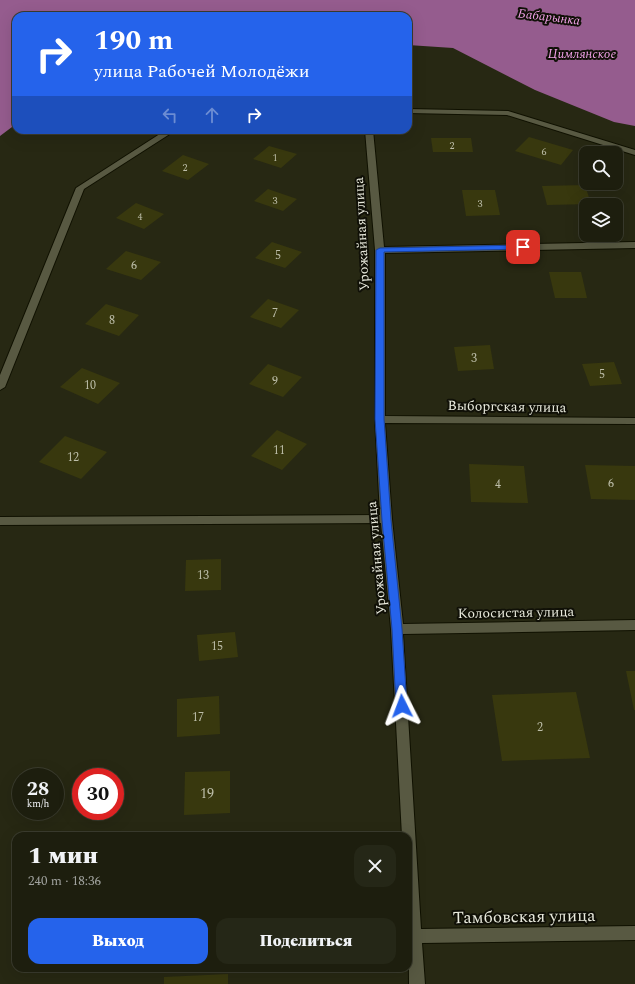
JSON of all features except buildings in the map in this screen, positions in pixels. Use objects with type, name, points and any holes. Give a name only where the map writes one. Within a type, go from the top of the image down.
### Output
[{"type":"street","points":[[412,111],[508,114],[635,153]]},
{"type":"street","points":[[0,387],[80,188],[166,134]]},
{"type":"street","name":"Урожайная улица","points":[[370,134],[380,250],[380,419],[386,520],[397,629],[408,832]]},
{"type":"street","points":[[380,250],[635,245]]},
{"type":"street","name":"Выборгская улица","points":[[380,419],[635,421]]},
{"type":"street","points":[[0,521],[386,520]]},
{"type":"street","name":"Колосистая улица","points":[[397,629],[635,625]]},
{"type":"street","name":"Урожайная улица","points":[[412,900],[417,984]]},
{"type":"street","name":"Тамбовская улица","points":[[414,936],[635,933]]},
{"type":"water","name":"Цимлянское","points":[[0,0],[635,0],[635,126],[614,122],[535,90],[453,48],[412,45],[412,12],[12,12],[12,127],[0,136]]},
{"type":"route","points":[[402,706],[397,629],[386,520],[380,419],[380,250],[523,247]]},
{"type":"water label","name":"Бабарынка","points":[[549,16]]}]
